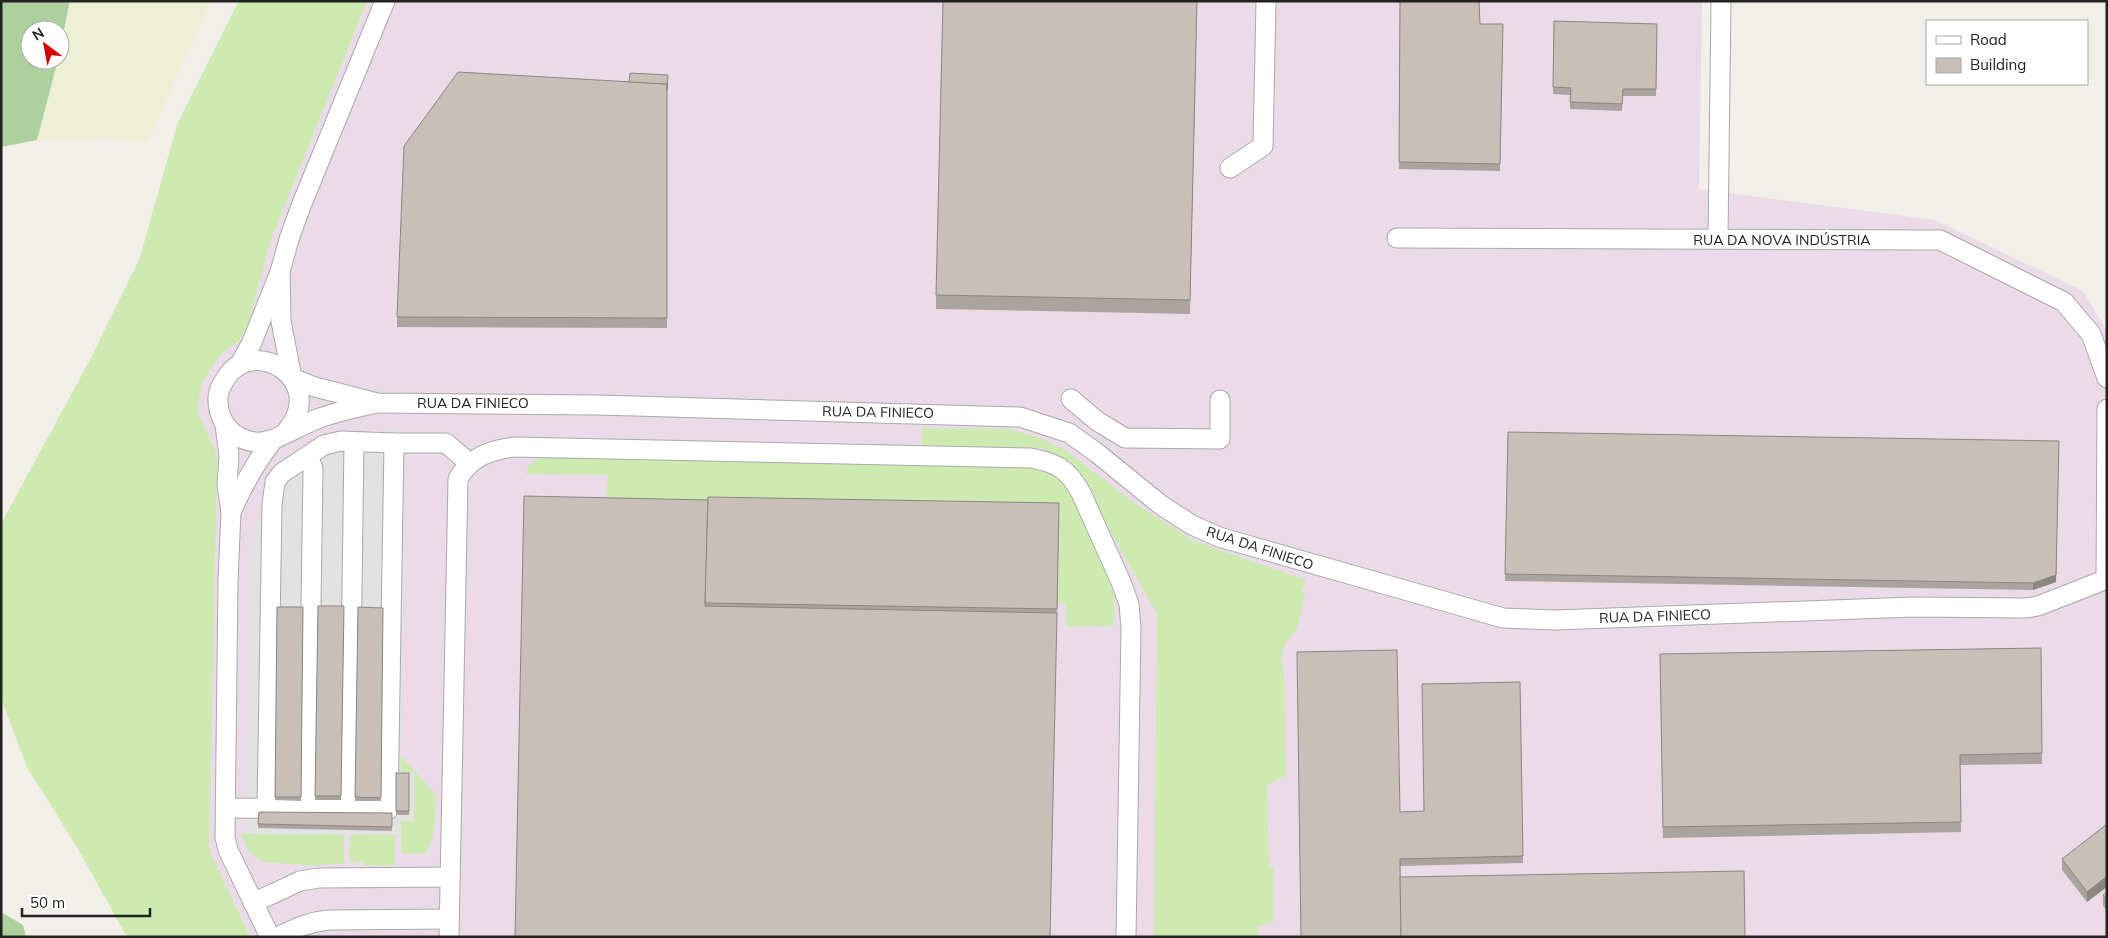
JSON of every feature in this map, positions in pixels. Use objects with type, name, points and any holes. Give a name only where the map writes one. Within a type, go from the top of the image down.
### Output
[{"type":"street","points":[[238,366],[252,342],[280,272],[290,236],[303,202],[386,1]]},
{"type":"street","points":[[1230,168],[1263,146],[1266,1]]},
{"type":"street","points":[[1718,239],[1721,1]]},
{"type":"street","name":"RUA DA NOVA INDÚSTRIA","points":[[1397,238],[1940,240],[2064,302],[2091,334],[2107,378]]},
{"type":"street","points":[[231,512],[256,461],[293,424],[298,413],[300,401],[298,389],[292,378],[281,321],[280,272]]},
{"type":"street","points":[[251,361],[264,361],[277,365],[292,378],[315,387],[377,403],[318,418],[279,436],[260,442],[246,441],[234,434],[225,424],[219,412],[218,399],[221,386],[228,374],[238,366],[251,361]]},
{"type":"street","points":[[1071,399],[1097,421],[1125,438],[1211,439],[1220,439],[1220,400]]},
{"type":"street","name":"RUA DA FINIECO","points":[[377,403],[599,405],[1020,417],[1069,433],[1098,453],[1161,505],[1192,525],[1219,537],[1503,618],[1565,620],[1913,607],[2026,608],[2038,606],[2106,579]]},
{"type":"street","points":[[2106,579],[2107,409]]},
{"type":"street","points":[[225,424],[229,456],[227,485],[231,512],[228,581],[225,837],[228,850],[270,937]]},
{"type":"street","points":[[267,809],[272,493],[275,482],[282,473],[324,445],[341,441],[446,443],[469,463]]},
{"type":"street","points":[[349,810],[354,442]]},
{"type":"street","points":[[226,808],[388,810],[394,443]]},
{"type":"street","points":[[278,937],[296,927],[328,920],[449,928],[456,497],[458,478],[469,463],[480,456],[496,450],[514,447],[1031,458],[1047,461],[1061,467],[1074,479],[1081,493],[1129,604],[1131,628],[1126,937]]},
{"type":"street","points":[[308,456],[313,469],[308,809]]},
{"type":"street","points":[[254,903],[300,881],[319,878],[450,877]]},
{"type":"shaded area","points":[[239,1],[1702,1],[1699,189],[1935,220],[2083,291],[2107,331],[2107,937],[127,937],[77,847],[27,767],[1,698],[1,524],[90,360],[140,258],[177,125]]},
{"type":"shaded area","points":[[405,430],[401,772],[414,772],[414,821],[401,821],[400,835],[246,834],[250,563],[256,521],[269,479],[338,434]]},
{"type":"green space","points":[[1,1],[70,1],[66,20],[20,20],[20,70],[55,70],[37,140],[1,147]]},
{"type":"green space","points":[[70,1],[211,1],[147,142],[108,139],[37,140],[55,70],[70,70],[70,20],[66,20]]},
{"type":"green space","points":[[239,1],[367,1],[270,242],[248,325],[239,341],[220,355],[202,382],[198,402],[199,416],[214,447],[217,460],[209,847],[250,937],[127,937],[77,847],[27,767],[1,698],[1,524],[90,360],[140,258],[177,125]]},
{"type":"green space","points":[[922,428],[1009,429],[1040,438],[1067,451],[1133,502],[1194,541],[1306,580],[1301,593],[1305,594],[1297,628],[1285,644],[1281,659],[1284,673],[1286,775],[1267,785],[1269,867],[1274,867],[1273,922],[1257,926],[1259,937],[1154,937],[1157,614],[1072,463],[1041,448],[922,445]]},
{"type":"green space","points":[[546,456],[1045,467],[1066,482],[1078,503],[1115,597],[1114,626],[1066,627],[1066,603],[1058,604],[605,508],[608,475],[525,474],[533,462]]},
{"type":"green space","points":[[401,756],[436,795],[432,840],[425,854],[401,853],[401,821],[414,821],[414,772],[401,772]]},
{"type":"green space","points":[[241,833],[344,834],[344,864],[322,864],[321,866],[263,862],[249,850]]},
{"type":"green space","points":[[350,834],[398,835],[395,837],[395,865],[365,866],[364,862],[349,862]]},
{"type":"green space","points":[[1,912],[23,925],[26,937],[1,937]]},
{"type":"building","points":[[943,1],[1197,1],[1190,300],[936,295]]},
{"type":"building","points":[[1400,1],[1479,1],[1480,24],[1503,24],[1500,164],[1399,162]]},
{"type":"building","points":[[1554,21],[1657,24],[1656,89],[1623,89],[1622,104],[1570,102],[1571,88],[1553,87]]},
{"type":"building","points":[[458,72],[667,84],[667,318],[397,317],[404,146]]},
{"type":"building","points":[[630,73],[668,75],[667,91],[667,84],[629,82]]},
{"type":"building","points":[[1508,432],[2059,441],[2056,575],[2033,583],[1505,574]]},
{"type":"building","points":[[524,496],[708,500],[705,606],[1057,613],[1050,937],[515,937]]},
{"type":"building","points":[[708,497],[1059,503],[1057,609],[705,603]]},
{"type":"building","points":[[318,606],[344,606],[341,796],[315,796]]},
{"type":"building","points":[[277,607],[303,607],[301,797],[275,797]]},
{"type":"building","points":[[358,607],[383,608],[381,798],[355,797]]},
{"type":"building","points":[[2041,648],[2042,753],[1960,755],[1961,822],[1663,827],[1660,654]]},
{"type":"building","points":[[1397,650],[1400,812],[1424,811],[1422,684],[1520,682],[1523,856],[1400,859],[1401,937],[1301,937],[1297,652]]},
{"type":"building","points":[[396,773],[409,773],[409,811],[396,811]]},
{"type":"building","points":[[259,812],[392,813],[392,827],[258,824]]},
{"type":"building","points":[[2107,824],[2107,876],[2087,892],[2062,859]]},
{"type":"building","points":[[1744,871],[1745,937],[1401,937],[1400,877]]},
{"type":"building","points":[[2107,892],[2107,901],[2103,895]]}]
